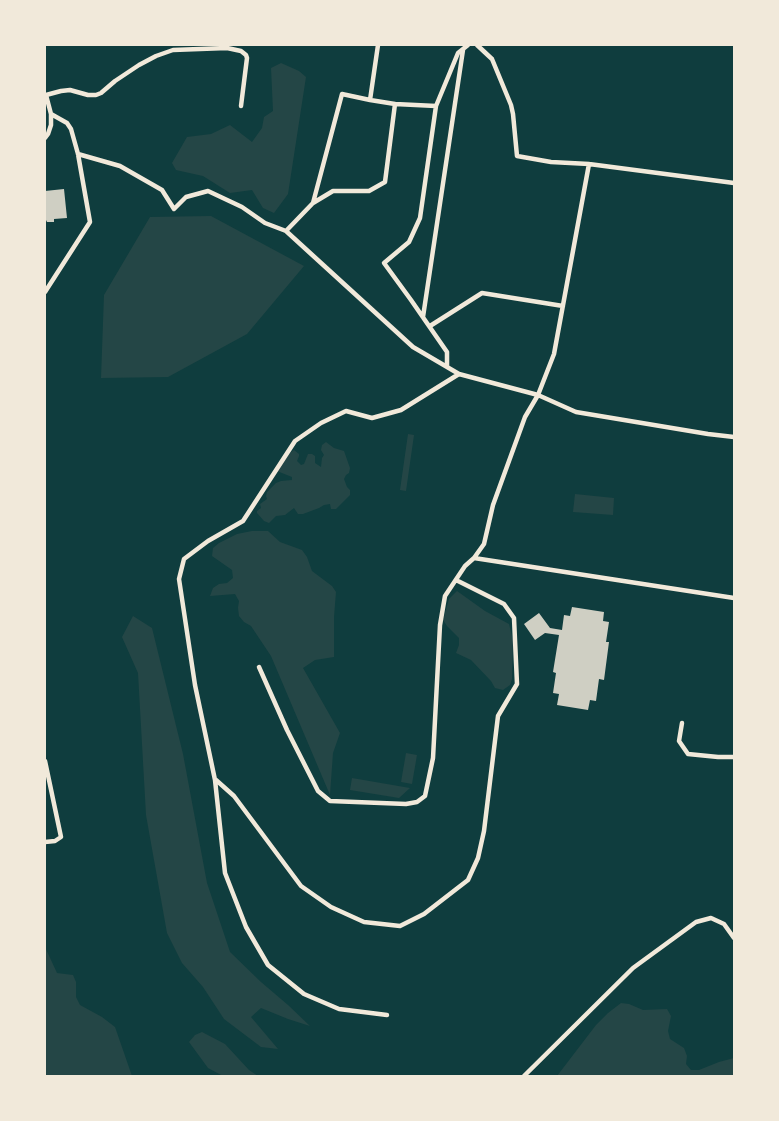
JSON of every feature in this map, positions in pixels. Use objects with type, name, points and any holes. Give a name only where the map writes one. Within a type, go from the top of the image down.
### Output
[{"type":"street","points":[[370,100],[378,45]]},
{"type":"street","points":[[447,367],[447,352],[384,263],[409,242],[420,218],[436,106],[458,53],[468,45]]},
{"type":"street","points":[[477,45],[492,59],[511,105],[517,156],[734,183]]},
{"type":"street","points":[[45,138],[51,125],[46,94],[68,90],[91,96],[96,95],[139,65],[173,50],[227,48],[241,51],[246,55],[241,106]]},
{"type":"street","points":[[423,316],[463,50]]},
{"type":"street","points":[[313,203],[342,94],[395,104],[436,106]]},
{"type":"street","points":[[286,231],[313,203],[333,191],[369,191],[385,182],[395,104]]},
{"type":"street","points":[[45,292],[90,222],[78,154],[71,129],[67,123],[51,114]]},
{"type":"street","points":[[78,154],[120,166],[162,190],[174,209],[186,197],[208,191],[242,207],[265,223],[286,231],[413,347],[459,374],[538,396],[576,411],[734,437]]},
{"type":"street","points":[[259,667],[318,791],[330,801],[406,804],[417,802],[425,796],[433,758],[440,625],[445,596],[465,566],[484,544],[493,505],[525,417],[538,396],[554,354],[590,164]]},
{"type":"street","points":[[430,326],[482,293],[563,306]]},
{"type":"street","points":[[387,1015],[339,1009],[303,994],[268,965],[246,927],[225,873],[215,780],[195,685],[180,579],[184,559],[208,541],[243,521],[295,441],[321,423],[346,411],[372,418],[401,410],[459,374]]},
{"type":"street","points":[[474,558],[734,598]]},
{"type":"street","points":[[215,780],[234,796],[301,886],[331,907],[364,922],[400,926],[424,914],[468,880],[478,858],[484,831],[498,716],[517,684],[514,618],[504,604],[456,580]]},
{"type":"street","points":[[682,723],[680,741],[688,754],[718,758],[734,757]]},
{"type":"street","points":[[45,761],[61,837],[45,842]]},
{"type":"street","points":[[524,1076],[633,968],[696,922],[711,918],[724,924],[734,938]]},
{"type":"shaded area","points":[[281,63],[299,71],[306,77],[288,194],[274,213],[263,208],[252,190],[230,193],[203,176],[176,170],[172,163],[187,137],[211,134],[230,125],[252,142],[262,128],[264,117],[273,111],[271,68]]},
{"type":"shaded area","points":[[211,216],[304,266],[247,334],[168,377],[101,378],[104,295],[150,217]]},
{"type":"shaded area","points":[[408,434],[414,435],[406,491],[400,490]]},
{"type":"shaded area","points":[[326,442],[344,451],[350,468],[344,479],[350,495],[336,509],[331,509],[330,504],[298,514],[294,508],[285,515],[276,516],[269,523],[264,521],[257,511],[261,508],[260,504],[267,499],[267,492],[276,483],[292,480],[292,477],[277,471],[291,452],[294,450],[299,454],[297,461],[301,465],[304,464],[308,454],[312,454],[315,456],[315,463],[321,467],[324,455],[321,450],[322,445]]},
{"type":"shaded area","points":[[575,494],[614,498],[613,515],[573,512]]},
{"type":"shaded area","points":[[268,531],[280,542],[302,550],[312,571],[332,586],[336,592],[334,657],[315,660],[303,668],[340,733],[333,753],[330,795],[271,656],[251,626],[239,616],[239,601],[235,594],[210,596],[213,588],[233,578],[232,570],[212,556],[213,548],[237,534]]},
{"type":"shaded area","points":[[457,591],[485,611],[509,624],[513,640],[512,679],[510,685],[503,690],[495,688],[471,660],[456,653],[459,638],[443,620],[449,599]]},
{"type":"shaded area","points":[[133,616],[152,628],[183,754],[207,883],[230,952],[310,1026],[261,1008],[251,1017],[278,1049],[261,1047],[224,1019],[203,987],[182,963],[167,933],[146,815],[138,673],[122,637]]},
{"type":"shaded area","points":[[406,753],[417,755],[412,784],[401,782]]},
{"type":"shaded area","points":[[352,778],[410,788],[399,798],[350,790]]},
{"type":"shaded area","points":[[45,947],[57,973],[73,975],[76,982],[76,997],[80,1005],[115,1027],[132,1076],[45,1076]]},
{"type":"shaded area","points":[[621,1003],[643,1010],[667,1009],[671,1016],[668,1031],[670,1039],[684,1048],[687,1056],[686,1064],[691,1070],[699,1070],[734,1058],[734,1076],[557,1076],[596,1025]]},
{"type":"shaded area","points":[[202,1032],[225,1044],[249,1070],[258,1076],[223,1076],[208,1068],[189,1042],[195,1035]]},
{"type":"building","points":[[64,189],[67,218],[54,219],[54,222],[45,221],[45,191]]},
{"type":"building","points":[[572,607],[604,612],[603,621],[609,622],[604,680],[599,679],[596,701],[590,700],[588,710],[557,705],[559,694],[553,693],[556,673],[553,672],[559,635],[545,633],[535,640],[524,624],[539,613],[550,628],[562,630],[564,615],[570,616]]}]
